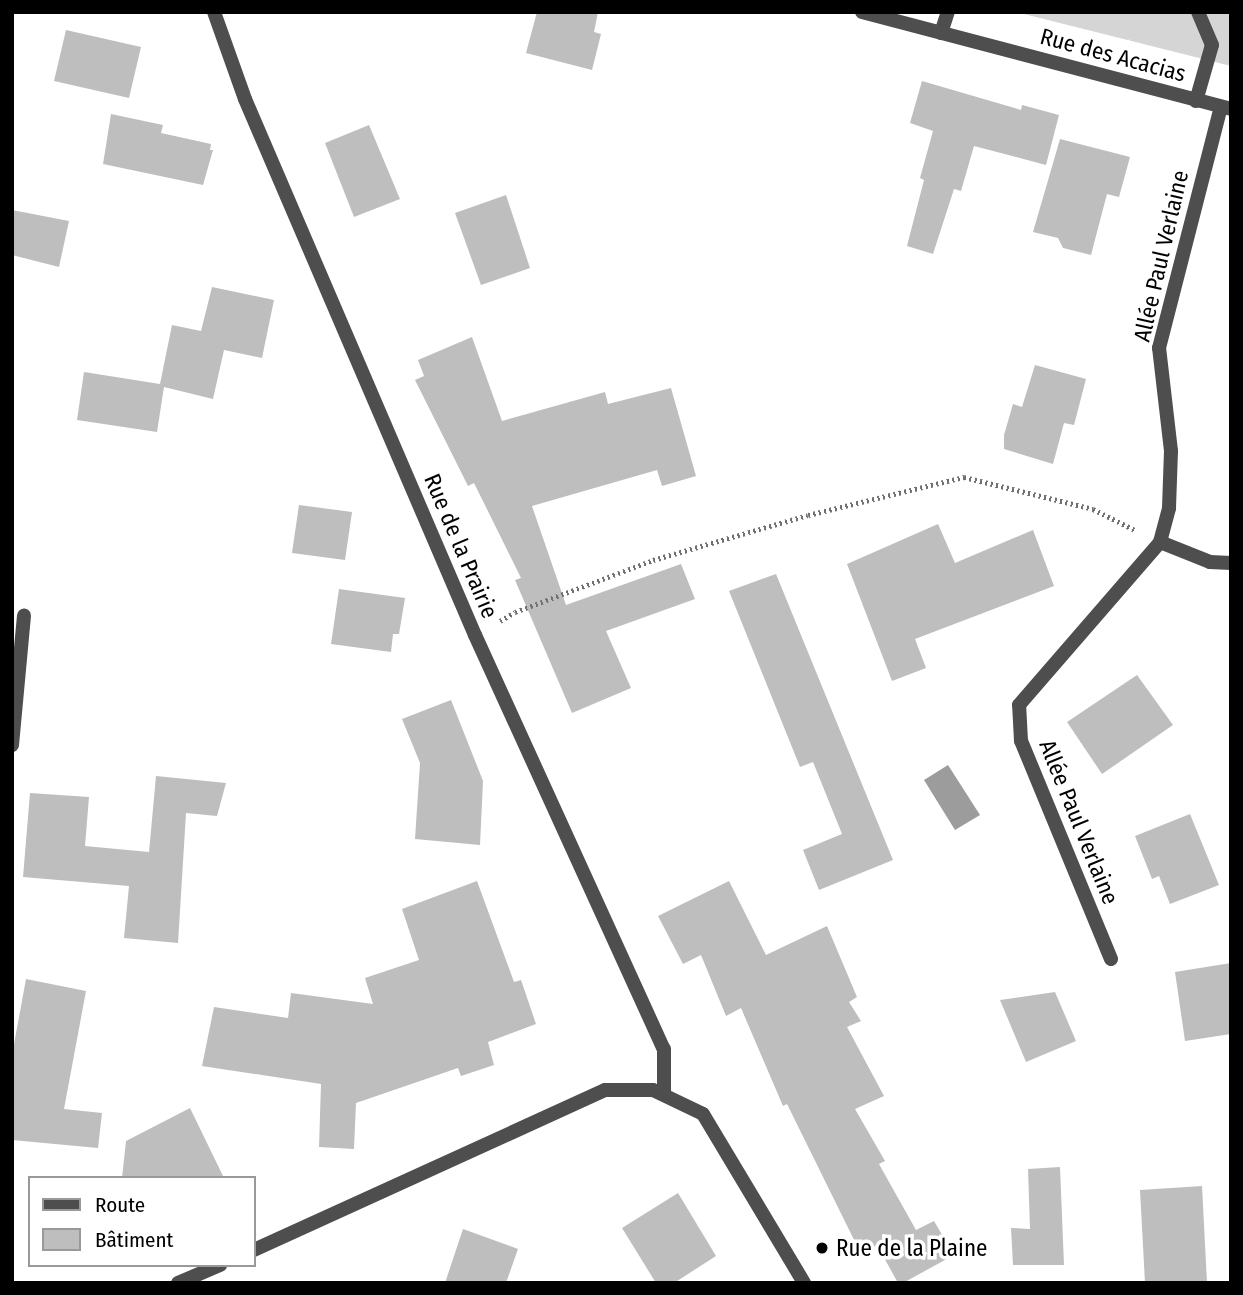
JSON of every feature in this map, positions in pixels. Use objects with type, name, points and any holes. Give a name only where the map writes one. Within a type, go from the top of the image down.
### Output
[{"type":"street","name":"Rue de la Prairie","points":[[214,12],[245,99],[475,635],[664,1049],[664,1094]]},
{"type":"street","name":"Rue des Acacias","points":[[862,12],[1226,108]]},
{"type":"street","points":[[941,33],[948,12]]},
{"type":"street","points":[[1196,101],[1212,45],[1198,12]]},
{"type":"street","name":"Allée Paul Verlaine","points":[[1111,958],[1021,741],[1019,705],[1160,542],[1169,508],[1171,451],[1159,348],[1226,108]]},
{"type":"street","points":[[1160,542],[1210,562],[1231,564]]},
{"type":"street","points":[[12,745],[23,616]]},
{"type":"street","points":[[256,1249],[605,1090],[653,1090],[703,1114],[804,1283]]},
{"type":"street","points":[[178,1283],[215,1267]]},
{"type":"path","points":[[475,635],[515,612],[653,560],[867,499],[964,477],[1093,509],[1160,542]]},
{"type":"shaded area","points":[[1016,12],[1231,12],[1231,66]]},
{"type":"shaded area","points":[[948,765],[980,815],[955,830],[924,780]]},
{"type":"building","points":[[537,12],[598,12],[594,32],[601,34],[592,70],[526,53]]},
{"type":"building","points":[[66,30],[141,47],[129,98],[54,81]]},
{"type":"building","points":[[922,81],[1021,110],[1022,105],[1059,115],[1046,165],[974,146],[961,191],[954,189],[933,254],[907,246],[924,180],[920,178],[933,131],[910,123]]},
{"type":"building","points":[[111,114],[163,125],[161,133],[211,144],[210,150],[213,150],[203,185],[103,164]]},
{"type":"building","points":[[369,125],[400,199],[354,217],[325,143]]},
{"type":"building","points":[[1060,139],[1130,157],[1119,197],[1107,194],[1091,255],[1063,248],[1058,238],[1033,232]]},
{"type":"building","points":[[506,195],[530,268],[481,285],[455,213]]},
{"type":"building","points":[[12,210],[69,221],[59,267],[12,255]]},
{"type":"building","points":[[212,287],[274,300],[262,358],[224,350],[213,399],[164,387],[157,432],[77,420],[84,372],[160,384],[172,325],[201,331]]},
{"type":"building","points":[[472,337],[502,421],[605,392],[608,404],[671,388],[696,476],[662,486],[657,470],[532,506],[566,605],[681,564],[695,599],[606,631],[631,688],[572,713],[515,580],[521,578],[474,483],[468,486],[415,380],[424,376],[418,360]]},
{"type":"building","points":[[1035,365],[1086,379],[1074,425],[1064,423],[1053,464],[1004,449],[1004,435],[1013,404],[1022,407]]},
{"type":"building","points":[[299,505],[352,512],[345,560],[292,553]]},
{"type":"building","points":[[938,524],[955,563],[1033,530],[1054,586],[915,639],[926,668],[892,681],[847,564]]},
{"type":"building","points":[[776,574],[893,860],[819,890],[803,850],[842,834],[813,762],[800,767],[729,591]]},
{"type":"building","points":[[339,589],[405,598],[399,634],[393,634],[391,652],[331,644]]},
{"type":"building","points":[[1137,675],[1173,725],[1102,774],[1067,722]]},
{"type":"building","points":[[451,700],[483,781],[480,845],[415,839],[420,763],[402,719]]},
{"type":"building","points":[[156,776],[226,783],[217,816],[186,813],[178,943],[124,938],[129,886],[23,877],[30,793],[89,797],[85,846],[149,852]]},
{"type":"building","points":[[1190,814],[1219,885],[1170,904],[1159,876],[1152,879],[1135,836]]},
{"type":"building","points":[[477,881],[514,982],[521,980],[536,1024],[488,1042],[494,1065],[461,1076],[458,1068],[356,1103],[354,1149],[319,1147],[321,1084],[202,1066],[214,1007],[288,1018],[291,993],[373,1004],[365,978],[419,960],[402,909]]},
{"type":"building","points":[[729,881],[766,955],[827,926],[857,997],[849,1002],[861,1021],[847,1027],[884,1096],[855,1109],[885,1161],[879,1164],[916,1230],[934,1221],[954,1255],[903,1283],[898,1283],[877,1245],[861,1254],[787,1104],[783,1106],[741,1008],[726,1016],[701,955],[683,964],[658,916]]},
{"type":"building","points":[[1231,963],[1231,1034],[1185,1041],[1175,972]]},
{"type":"building","points":[[26,979],[86,991],[64,1109],[102,1113],[98,1148],[12,1140],[12,1055]]},
{"type":"building","points":[[1055,992],[1076,1041],[1026,1062],[1000,1000]]},
{"type":"building","points":[[190,1108],[223,1176],[122,1176],[126,1141]]},
{"type":"building","points":[[1060,1167],[1064,1265],[1013,1265],[1011,1228],[1030,1229],[1028,1169]]},
{"type":"building","points":[[1202,1186],[1207,1283],[1145,1283],[1140,1190]]},
{"type":"building","points":[[678,1193],[716,1256],[674,1283],[656,1283],[622,1228]]},
{"type":"building","points":[[463,1229],[518,1249],[506,1283],[445,1283]]},
{"type":"place","name":"Rue de la Plaine","points":[[822,1248]]}]
